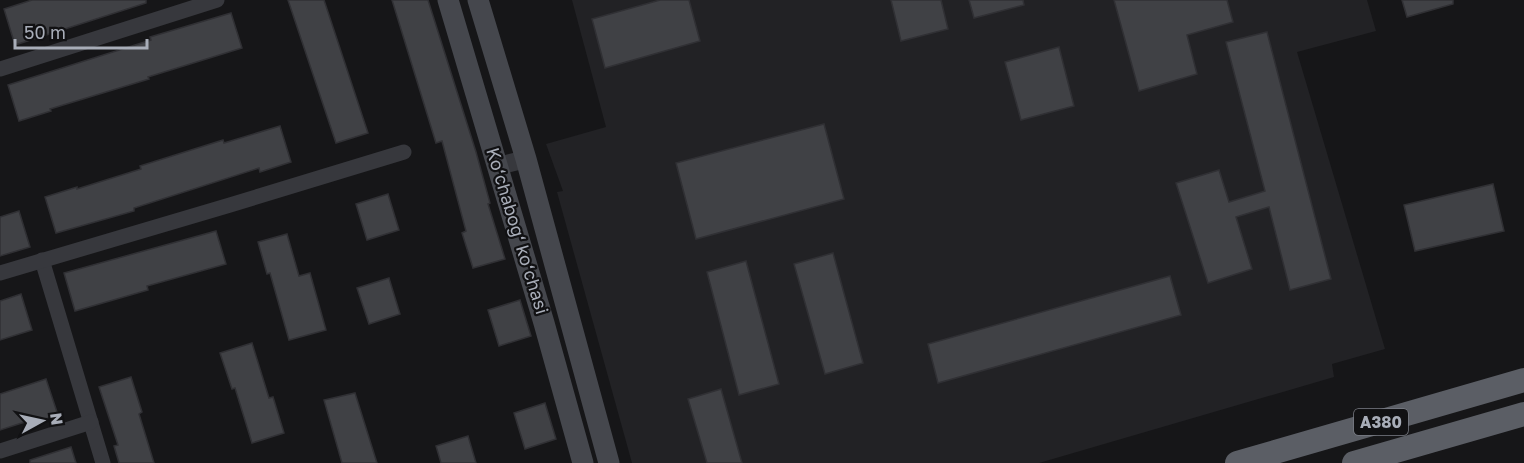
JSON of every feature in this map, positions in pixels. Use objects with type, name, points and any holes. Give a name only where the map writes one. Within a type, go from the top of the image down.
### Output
[{"type":"highway","name":"A380","points":[[1237,463],[1524,380]]},
{"type":"highway","points":[[1458,400],[1465,431]]},
{"type":"highway","name":"A380","points":[[1354,463],[1524,414]]},
{"type":"main road","name":"Ko‘chabog‘ ko‘chasi","points":[[448,0],[583,463]]},
{"type":"main road","name":"Ko‘chabog‘ ko‘chasi","points":[[478,0],[526,159],[609,463]]},
{"type":"street","points":[[0,69],[217,0]]},
{"type":"street","points":[[0,273],[404,152]]},
{"type":"street","points":[[498,166],[526,159]]},
{"type":"street","points":[[42,260],[103,463]]},
{"type":"street","points":[[0,451],[91,422]]},
{"type":"shaded area","points":[[572,0],[1367,0],[1376,31],[1297,52],[1385,349],[1332,364],[1334,377],[1039,463],[632,463],[557,192],[563,191],[546,144],[606,127]]},
{"type":"building","points":[[32,0],[146,0],[146,3],[15,45],[4,9]]},
{"type":"building","points":[[288,0],[324,0],[368,133],[336,143]]},
{"type":"building","points":[[392,0],[428,0],[476,152],[490,203],[488,204],[505,259],[473,268],[462,233],[466,231],[442,141],[436,143]]},
{"type":"building","points":[[660,0],[689,0],[700,41],[605,68],[592,19]]},
{"type":"building","points":[[891,0],[941,0],[948,29],[901,41]]},
{"type":"building","points":[[969,0],[1023,0],[1024,5],[974,18]]},
{"type":"building","points":[[1114,0],[1227,0],[1233,22],[1187,35],[1197,74],[1139,91]]},
{"type":"building","points":[[1402,0],[1453,0],[1453,4],[1407,17]]},
{"type":"building","points":[[231,13],[242,48],[19,121],[8,85],[151,40],[150,37]]},
{"type":"building","points":[[1267,32],[1331,279],[1290,290],[1269,207],[1236,217],[1252,269],[1208,283],[1176,183],[1219,170],[1229,202],[1265,191],[1226,42]]},
{"type":"building","points":[[1059,47],[1074,106],[1021,120],[1005,62]]},
{"type":"building","points":[[824,124],[844,199],[696,239],[676,163]]},
{"type":"building","points":[[280,126],[291,162],[260,172],[259,168],[134,208],[134,211],[56,233],[45,197],[141,169],[140,166],[223,140],[224,143]]},
{"type":"building","points":[[1493,184],[1504,231],[1415,251],[1404,205]]},
{"type":"building","points":[[388,194],[399,230],[367,240],[356,204]]},
{"type":"building","points":[[19,211],[30,247],[0,256],[0,217]]},
{"type":"building","points":[[216,231],[226,264],[147,286],[148,290],[75,311],[64,273]]},
{"type":"building","points":[[287,234],[299,276],[310,273],[326,330],[289,340],[270,273],[267,274],[258,242]]},
{"type":"building","points":[[833,253],[863,363],[825,374],[794,264]]},
{"type":"building","points":[[746,261],[779,384],[739,395],[707,272]]},
{"type":"building","points":[[1170,276],[1181,315],[938,383],[928,344]]},
{"type":"building","points":[[389,278],[400,314],[369,324],[357,288]]},
{"type":"building","points":[[21,294],[32,330],[0,340],[0,301]]},
{"type":"building","points":[[520,300],[531,336],[499,346],[488,310]]},
{"type":"building","points":[[252,343],[269,398],[273,397],[284,433],[252,443],[235,388],[232,389],[220,353]]},
{"type":"building","points":[[131,377],[142,412],[139,414],[154,463],[119,463],[114,446],[118,445],[99,387]]},
{"type":"building","points":[[46,379],[58,415],[0,430],[0,394]]},
{"type":"building","points":[[721,389],[742,463],[707,463],[688,399]]},
{"type":"building","points":[[355,393],[377,463],[342,463],[324,400]]},
{"type":"building","points":[[545,403],[556,439],[525,449],[514,413]]},
{"type":"building","points":[[468,436],[476,463],[441,463],[436,446]]},
{"type":"building","points":[[71,447],[76,463],[30,463],[30,460]]}]
